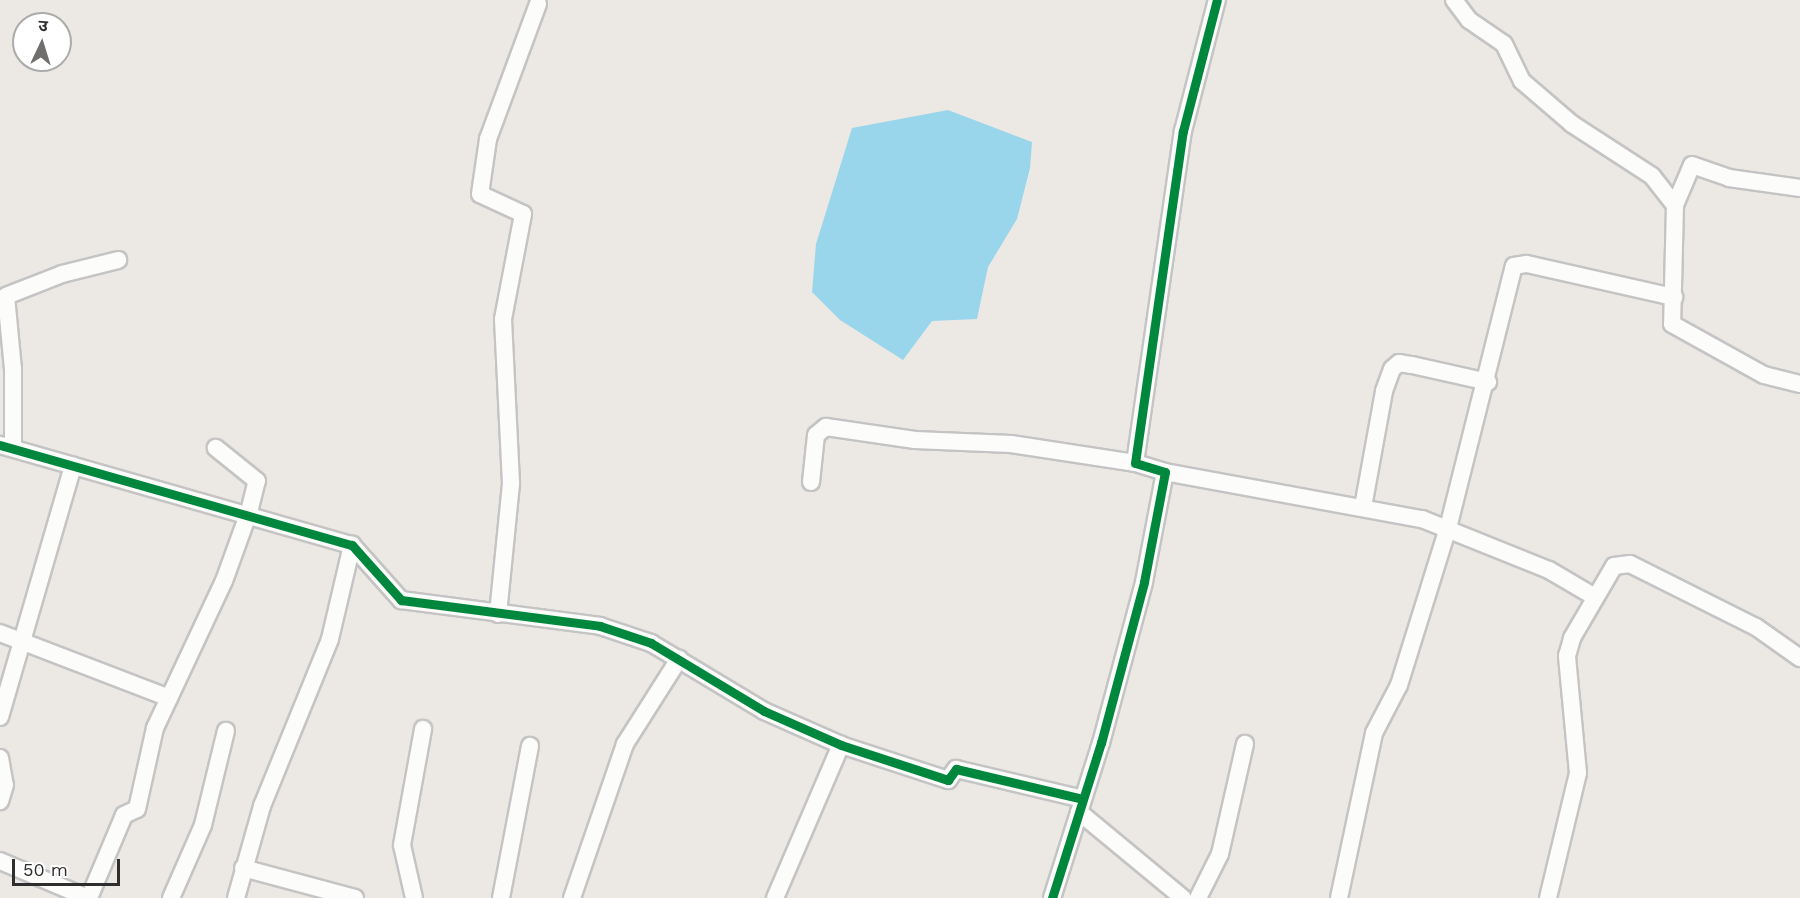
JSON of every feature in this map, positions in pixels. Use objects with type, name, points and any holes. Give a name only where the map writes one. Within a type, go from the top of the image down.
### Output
[{"type":"street","points":[[1136,462],[1183,131],[1216,0]]},
{"type":"street","points":[[1454,0],[1468,20],[1504,45],[1522,81],[1572,124],[1652,176],[1675,205]]},
{"type":"street","points":[[498,614],[511,483],[503,319],[522,214],[480,194],[488,139],[538,4]]},
{"type":"street","points":[[1800,188],[1729,178],[1692,165],[1675,205],[1672,324],[1764,375],[1800,384]]},
{"type":"street","points":[[118,260],[62,274],[6,296],[13,369],[6,447],[249,512],[352,545],[401,600],[600,626],[651,643],[764,711],[841,745],[948,780],[956,769],[1081,806],[1183,898]]},
{"type":"street","points":[[1339,898],[1374,733],[1399,686],[1448,528],[1488,382],[1514,266],[1527,264],[1674,297]]},
{"type":"street","points":[[1363,507],[1383,391],[1392,369],[1399,363],[1488,382]]},
{"type":"street","points":[[811,482],[816,435],[826,427],[915,440],[993,442],[1136,462],[1165,472],[1363,507],[1448,528],[1549,570],[1595,597]]},
{"type":"street","points":[[0,861],[89,898],[124,814],[137,809],[155,728],[224,581],[249,512],[257,481],[216,448]]},
{"type":"street","points":[[0,717],[73,465]]},
{"type":"street","points":[[1052,898],[1081,806],[1144,582],[1165,472]]},
{"type":"street","points":[[236,898],[262,806],[330,639],[352,545]]},
{"type":"street","points":[[1548,898],[1578,772],[1567,656],[1595,597],[1614,566],[1629,564],[1756,627],[1800,658]]},
{"type":"street","points":[[0,633],[169,698]]},
{"type":"street","points":[[572,898],[625,744],[679,659]]},
{"type":"street","points":[[414,898],[402,845],[423,729]]},
{"type":"street","points":[[171,898],[203,825],[226,732]]},
{"type":"street","points":[[1198,898],[1220,854],[1245,744]]},
{"type":"street","points":[[775,898],[841,745]]},
{"type":"street","points":[[501,898],[530,746]]},
{"type":"street","points":[[0,758],[4,785],[0,801]]},
{"type":"street","points":[[243,868],[355,898]]},
{"type":"water","points":[[948,110],[1032,142],[1030,168],[1017,219],[988,267],[977,319],[932,321],[903,360],[840,320],[812,292],[816,244],[852,128]]},
{"type":"cycle path","points":[[1052,898],[1101,743],[1144,582],[1165,472],[1135,463],[1183,131],[1217,0]]},
{"type":"cycle path","points":[[0,445],[352,545],[401,600],[600,626],[651,643],[764,711],[841,745],[948,780],[956,769],[1083,799]]}]
